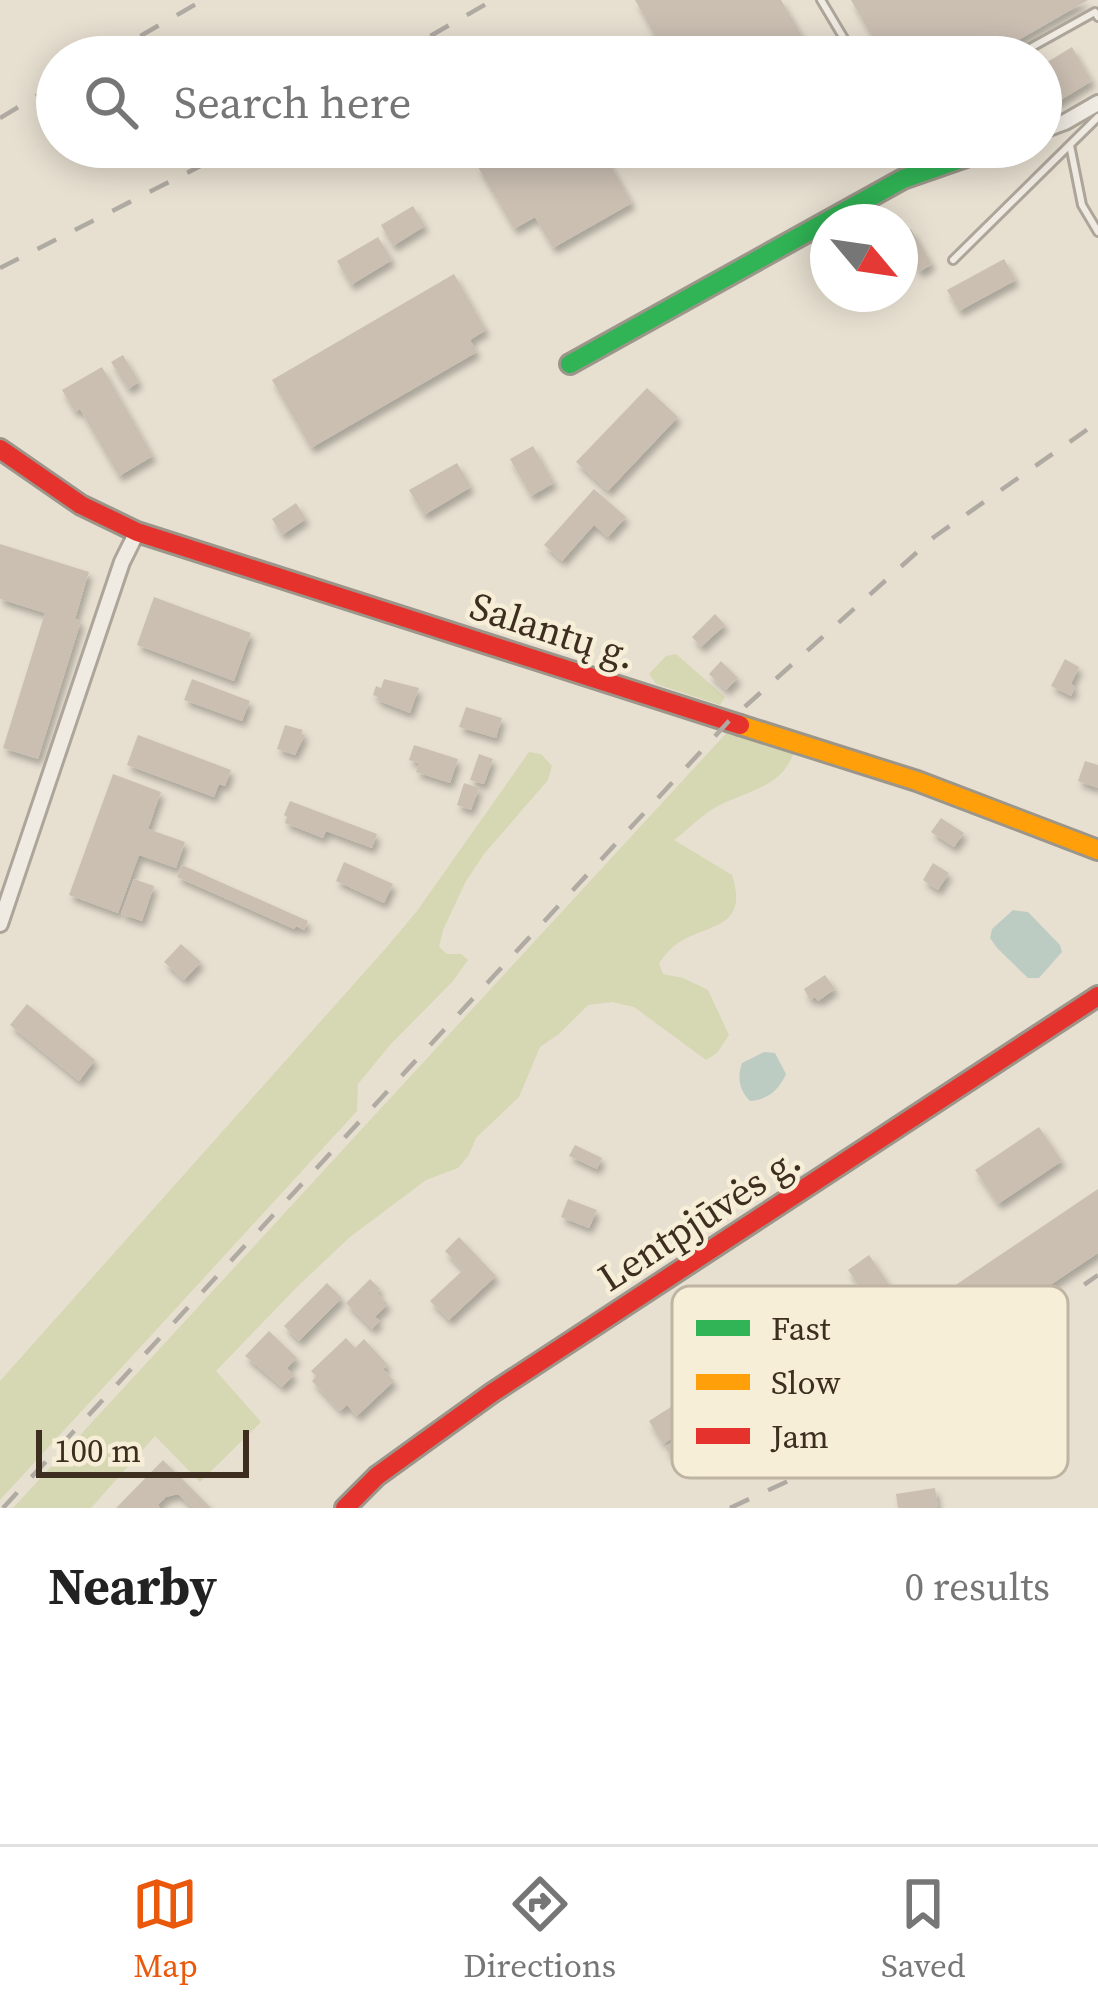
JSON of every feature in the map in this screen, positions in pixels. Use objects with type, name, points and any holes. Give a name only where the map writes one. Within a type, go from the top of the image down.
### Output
[{"type":"street","points":[[1062,123],[1098,104]]},
{"type":"street","points":[[570,364],[903,179],[935,168]]},
{"type":"street","name":"Salantų g.","points":[[0,448],[81,505],[137,532],[917,781],[1098,850]]},
{"type":"street","points":[[0,924],[122,562],[137,532]]},
{"type":"street","name":"Lentpjūvės g.","points":[[345,1508],[377,1476],[475,1405],[1098,996]]},
{"type":"lane","points":[[820,0],[842,36]]},
{"type":"lane","points":[[1052,36],[1095,12],[1098,17]]},
{"type":"lane","points":[[1062,153],[1098,117]]},
{"type":"lane","points":[[1070,145],[1082,205],[1098,232]]},
{"type":"lane","points":[[952,260],[1046,168]]},
{"type":"green space","points":[[676,654],[725,697],[720,705],[656,684],[649,674],[666,656]]},
{"type":"green space","points":[[731,728],[794,752],[773,780],[714,808],[674,840],[732,875],[736,894],[729,917],[683,940],[659,963],[663,974],[708,990],[729,1035],[717,1053],[706,1060],[634,1007],[612,1002],[588,1005],[540,1047],[519,1097],[476,1138],[458,1168],[426,1180],[350,1237],[216,1371],[261,1422],[200,1482],[155,1436],[91,1508],[13,1508]]},
{"type":"green space","points":[[529,752],[541,754],[552,766],[548,780],[484,854],[443,930],[439,947],[468,960],[358,1084],[357,1111],[0,1500],[0,1381],[386,948]]},
{"type":"shaded area","points":[[1013,910],[1028,912],[1060,945],[1062,952],[1039,978],[1028,978],[990,938],[992,929]]},
{"type":"shaded area","points":[[764,1052],[775,1053],[786,1074],[772,1093],[750,1101],[741,1088],[740,1068]]},
{"type":"building","points":[[635,0],[781,0],[802,36],[655,36]]},
{"type":"building","points":[[851,0],[1088,0],[1025,36],[872,36]]},
{"type":"building","points":[[1072,47],[1092,81],[1062,99],[1062,53]]},
{"type":"building","points":[[479,168],[612,168],[632,203],[553,248],[535,217],[514,229]]},
{"type":"building","points":[[413,206],[425,226],[393,246],[381,225]]},
{"type":"building","points":[[378,237],[392,260],[351,285],[337,261]]},
{"type":"building","points":[[918,241],[932,264],[918,270]]},
{"type":"building","points":[[1004,259],[1016,280],[959,311],[947,290]]},
{"type":"building","points":[[454,274],[486,330],[470,340],[477,352],[311,448],[272,380]]},
{"type":"building","points":[[123,355],[139,382],[128,389],[111,362]]},
{"type":"building","points":[[102,367],[153,456],[119,476],[80,409],[75,412],[62,390]]},
{"type":"building","points":[[647,388],[678,417],[608,491],[576,462]]},
{"type":"building","points":[[533,446],[554,483],[531,496],[510,459]]},
{"type":"building","points":[[457,463],[471,487],[424,515],[409,490]]},
{"type":"building","points":[[594,489],[626,517],[608,537],[594,525],[562,561],[544,545]]},
{"type":"building","points":[[296,503],[306,519],[282,535],[272,519]]},
{"type":"building","points":[[0,544],[89,572],[75,619],[81,621],[38,759],[3,748],[45,613],[0,599]]},
{"type":"building","points":[[154,597],[251,633],[234,681],[137,645]]},
{"type":"building","points":[[715,614],[725,625],[701,647],[692,637]]},
{"type":"building","points":[[1065,659],[1079,667],[1071,696],[1051,686]]},
{"type":"building","points":[[721,661],[738,678],[726,690],[709,674]]},
{"type":"building","points":[[192,679],[250,701],[242,721],[184,700]]},
{"type":"building","points":[[384,679],[419,688],[410,713],[373,695]]},
{"type":"building","points":[[466,707],[502,718],[496,738],[459,727]]},
{"type":"building","points":[[285,725],[305,735],[295,755],[277,749]]},
{"type":"building","points":[[138,735],[231,770],[225,786],[219,784],[214,797],[127,765]]},
{"type":"building","points":[[414,745],[458,759],[450,783],[416,772],[419,763],[409,760]]},
{"type":"building","points":[[479,754],[493,759],[484,784],[470,780]]},
{"type":"building","points":[[1085,761],[1098,765],[1098,788],[1078,781]]},
{"type":"building","points":[[113,774],[161,792],[148,829],[185,842],[176,868],[139,855],[118,913],[69,895]]},
{"type":"building","points":[[464,783],[479,788],[471,810],[457,805]]},
{"type":"building","points":[[290,801],[377,834],[372,848],[326,831],[323,838],[285,823]]},
{"type":"building","points":[[941,818],[964,833],[954,847],[931,832]]},
{"type":"building","points":[[344,862],[393,884],[384,903],[336,881]]},
{"type":"building","points":[[933,863],[949,873],[938,890],[923,880]]},
{"type":"building","points":[[182,865],[308,921],[304,930],[177,877]]},
{"type":"building","points":[[134,879],[154,886],[142,921],[121,914]]},
{"type":"building","points":[[181,944],[201,962],[184,980],[164,962]]},
{"type":"building","points":[[825,975],[835,989],[818,1001],[810,1000],[804,989]]},
{"type":"building","points":[[27,1004],[95,1060],[79,1081],[10,1025]]},
{"type":"building","points":[[1039,1127],[1062,1161],[998,1204],[975,1170]]},
{"type":"building","points":[[575,1145],[602,1158],[597,1169],[569,1156]]},
{"type":"building","points":[[1098,1189],[1098,1253],[1049,1286],[954,1286]]},
{"type":"building","points":[[568,1199],[597,1210],[589,1228],[561,1217]]},
{"type":"building","points":[[459,1237],[496,1276],[449,1320],[430,1301],[463,1270],[445,1251]]},
{"type":"building","points":[[869,1255],[890,1286],[859,1286],[848,1270]]},
{"type":"building","points":[[370,1279],[388,1304],[375,1317],[380,1321],[372,1329],[346,1303]]},
{"type":"building","points":[[327,1283],[342,1298],[299,1341],[284,1326]]},
{"type":"building","points":[[269,1331],[297,1358],[287,1368],[294,1375],[282,1387],[245,1356]]},
{"type":"building","points":[[346,1338],[355,1348],[364,1339],[388,1365],[383,1369],[394,1381],[357,1416],[347,1405],[340,1411],[312,1381],[316,1376],[311,1371]]},
{"type":"building","points":[[672,1406],[672,1438],[663,1444],[649,1421]]},
{"type":"building","points":[[163,1460],[211,1508],[193,1508],[178,1494],[166,1497],[160,1508],[116,1508]]},
{"type":"building","points":[[935,1488],[938,1508],[898,1508],[896,1494]]},
{"type":"railway","points":[[140,36],[203,0]]},
{"type":"railway","points":[[430,36],[493,0]]},
{"type":"railway","points":[[0,118],[36,97]]},
{"type":"railway","points":[[0,268],[197,168]]},
{"type":"railway","points":[[3,1508],[729,721],[934,537],[1098,422]]},
{"type":"railway","points":[[1068,1296],[1098,1275]]},
{"type":"railway","points":[[730,1508],[794,1478]]},
{"type":"traffic: fast","points":[[570,364],[903,179],[935,168]]},
{"type":"traffic: slow","points":[[740,725],[917,781],[1098,850]]},
{"type":"traffic: jam","points":[[0,449],[81,505],[137,532],[740,725]]},
{"type":"traffic: jam","points":[[345,1508],[377,1476],[492,1393],[1098,996]]}]
